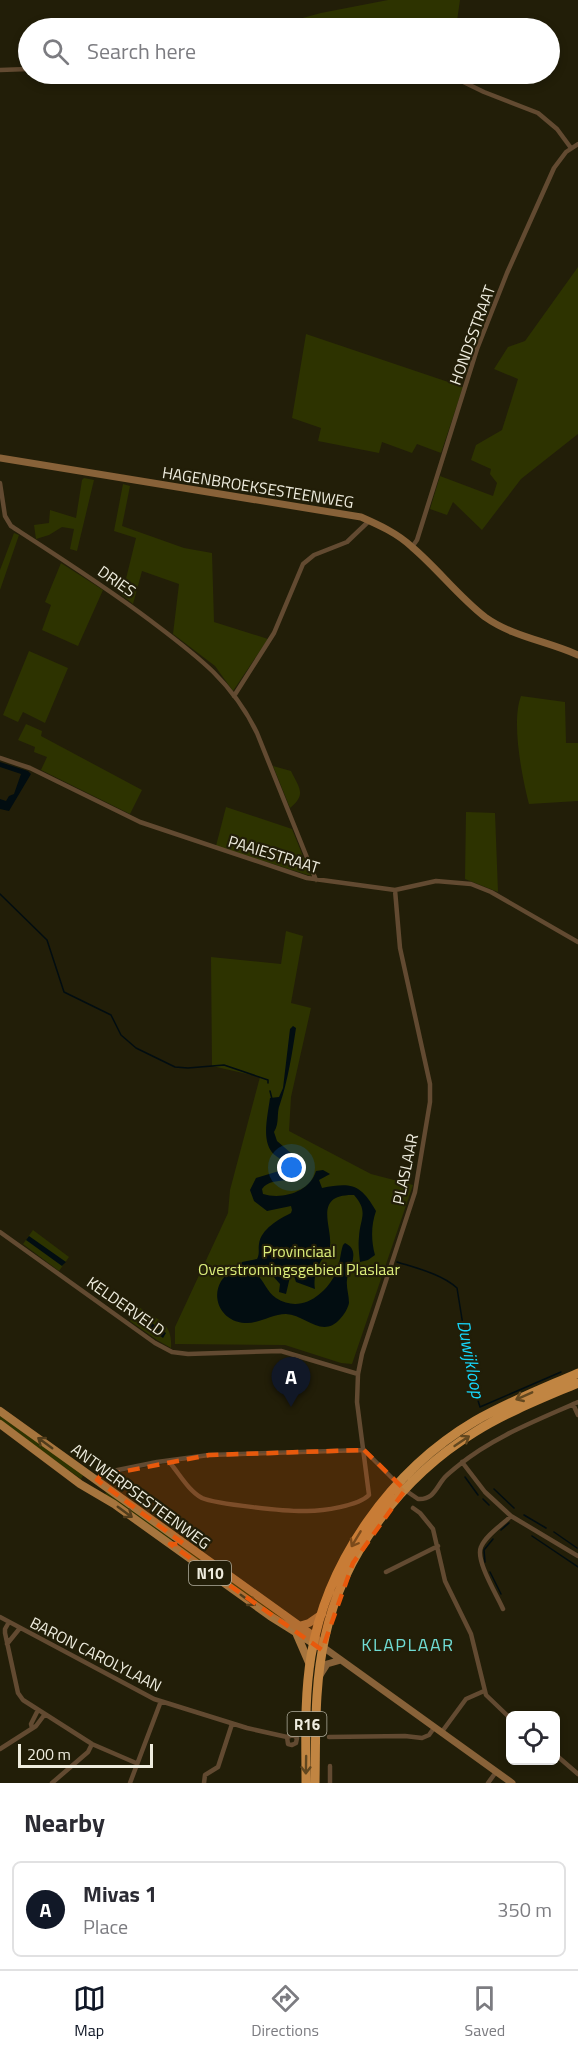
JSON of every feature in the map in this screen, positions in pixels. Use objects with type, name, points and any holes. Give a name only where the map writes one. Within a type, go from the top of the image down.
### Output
[{"type":"highway","name":"R16","points":[[315,1783],[317,1643],[321,1614],[351,1547],[373,1514],[401,1487],[430,1453],[474,1421],[578,1373]]},
{"type":"highway","name":"R16","points":[[306,1783],[310,1665],[317,1643],[329,1622],[353,1563],[401,1487],[476,1431],[578,1383]]},
{"type":"main road","name":"ANTWERPSESTEENWEG","points":[[0,1411],[284,1615],[297,1629]]},
{"type":"main road","name":"ANTWERPSESTEENWEG","points":[[0,1424],[80,1484],[114,1504],[317,1643]]},
{"type":"main road","points":[[80,1484],[90,1482],[89,1474]]},
{"type":"main road","points":[[170,1544],[174,1544],[176,1538]]},
{"type":"main road","points":[[310,1665],[297,1629],[321,1614]]},
{"type":"street","points":[[0,70],[18,69]]},
{"type":"street","points":[[468,84],[538,113],[549,120],[572,148]]},
{"type":"street","name":"HONDSSTRAAT","points":[[412,547],[417,540],[477,349],[507,273],[554,168],[578,144]]},
{"type":"street","name":"HAGENBROEKSESTEENWEG","points":[[0,458],[349,514],[386,528],[412,547],[473,607],[496,624],[524,637],[578,655]]},
{"type":"street","name":"DRIES","points":[[0,483],[5,516],[11,526],[106,587],[197,656],[211,668],[234,696],[257,733],[316,880]]},
{"type":"street","points":[[234,696],[274,633],[303,564],[314,555],[347,542],[369,521]]},
{"type":"street","name":"PAAIESTRAAT","points":[[0,758],[30,768],[140,822],[316,880],[395,890],[436,881],[471,884],[491,892],[578,942]]},
{"type":"street","name":"PLASLAAR","points":[[172,1460],[171,1464],[191,1490],[206,1500],[307,1512],[341,1507],[367,1498],[370,1492],[357,1402],[358,1374],[415,1192],[430,1102],[429,1084],[400,948],[395,890]]},
{"type":"street","name":"KELDERVELD","points":[[0,1232],[155,1343],[172,1352],[188,1354],[281,1351],[358,1374]]},
{"type":"street","points":[[97,1480],[103,1473],[209,1455],[364,1450],[401,1487],[418,1499],[427,1498],[436,1491],[444,1478],[479,1451],[576,1403],[578,1415]]},
{"type":"street","points":[[462,1462],[485,1492],[511,1516],[578,1556]]},
{"type":"street","points":[[413,1508],[433,1529],[445,1581],[471,1634],[488,1700],[506,1715]]},
{"type":"street","points":[[504,1609],[481,1563],[479,1552],[485,1541],[511,1516]]},
{"type":"street","points":[[386,1572],[438,1546]]},
{"type":"street","points":[[0,1617],[9,1622],[5,1629],[7,1644],[18,1693],[23,1700],[92,1744],[136,1763]]},
{"type":"street","name":"BARON CAROLYLAAN","points":[[0,1625],[9,1622],[161,1701],[232,1724],[287,1737]]},
{"type":"street","points":[[7,1644],[20,1628]]},
{"type":"street","name":"ANTWERPSESTEENWEG","points":[[317,1643],[512,1783]]},
{"type":"street","points":[[318,1679],[327,1664],[341,1660]]},
{"type":"street","points":[[329,1737],[405,1736],[422,1738],[429,1736],[438,1730],[466,1699],[484,1690]]},
{"type":"street","points":[[130,1783],[161,1701]]},
{"type":"street","points":[[32,1728],[31,1724],[38,1710]]},
{"type":"street","points":[[0,1749],[25,1735],[45,1714]]},
{"type":"street","points":[[204,1783],[205,1775],[218,1767],[232,1724]]},
{"type":"street","points":[[52,1783],[88,1752],[92,1744]]},
{"type":"street","points":[[560,1759],[578,1774]]},
{"type":"street","points":[[330,1766],[330,1783]]},
{"type":"street","points":[[488,1783],[495,1772]]},
{"type":"highlighted area","points":[[364,1450],[405,1490],[353,1563],[322,1650],[170,1544],[184,1544],[97,1480],[100,1476],[209,1455]]},
{"type":"green space","points":[[388,0],[460,0],[457,18],[303,18]]},
{"type":"green space","points":[[578,267],[578,434],[521,479],[482,530],[453,502],[447,515],[430,509],[440,476],[493,496],[497,483],[490,474],[491,469],[471,460],[476,445],[502,430],[518,379],[494,369],[508,347],[525,341]]},
{"type":"green space","points":[[306,334],[463,387],[441,453],[417,444],[412,453],[382,442],[379,453],[318,441],[321,428],[292,418]]},
{"type":"green space","points":[[84,478],[94,480],[77,551],[70,549],[74,529],[62,527],[49,535],[36,539],[34,525],[49,523],[50,510],[76,518]]},
{"type":"green space","points":[[123,484],[130,486],[122,526],[184,548],[212,553],[214,622],[268,639],[233,691],[215,666],[173,634],[179,584],[142,571],[133,604],[122,595],[136,538],[114,531]]},
{"type":"green space","points":[[14,533],[19,535],[0,590],[0,570]]},
{"type":"green space","points":[[61,563],[103,590],[78,646],[42,630],[51,605],[45,602]]},
{"type":"green space","points":[[29,651],[68,668],[45,723],[23,712],[18,722],[3,715]]},
{"type":"green space","points":[[521,696],[565,702],[566,743],[578,743],[578,801],[529,804],[517,734],[518,707]]},
{"type":"green space","points":[[26,724],[42,731],[41,736],[142,790],[130,814],[41,770],[47,757],[34,752],[35,747],[18,740]]},
{"type":"green space","points":[[273,766],[291,771],[299,786],[300,795],[290,808]]},
{"type":"green space","points":[[226,807],[292,829],[311,876],[216,846]]},
{"type":"green space","points":[[466,812],[495,813],[498,892],[465,879]]},
{"type":"green space","name":"Provinciaal Overstromingsgebied Plaslaar","points":[[286,931],[303,936],[291,1003],[311,1008],[291,1097],[289,1131],[371,1174],[413,1185],[352,1364],[341,1363],[285,1345],[175,1344],[175,1327],[228,1213],[230,1190],[260,1077],[212,1066],[211,957],[281,964]]},
{"type":"green space","points":[[33,1230],[69,1257],[59,1271],[23,1244]]},
{"type":"green space","points":[[139,1307],[167,1327],[170,1333],[171,1348],[130,1321]]},
{"type":"green space","points":[[0,1415],[84,1474],[81,1479],[0,1421]]},
{"type":"green space","points":[[107,1491],[173,1539],[171,1542],[104,1496]]},
{"type":"green space","points":[[180,1544],[305,1633],[304,1635],[276,1615],[269,1613],[178,1547]]},
{"type":"shaded area","points":[[0,762],[31,774],[9,811],[0,809],[0,799],[6,801],[14,794],[21,774],[0,767]]},
{"type":"shaded area","points":[[293,1026],[296,1028],[291,1057],[274,1132],[277,1141],[299,1160],[298,1169],[296,1175],[291,1179],[267,1184],[262,1189],[263,1194],[278,1196],[294,1193],[308,1184],[316,1171],[323,1170],[330,1174],[319,1180],[322,1188],[341,1185],[360,1190],[376,1211],[372,1233],[375,1255],[360,1262],[361,1206],[354,1195],[340,1196],[328,1207],[329,1251],[317,1269],[315,1289],[296,1282],[294,1276],[290,1277],[286,1294],[279,1292],[280,1284],[264,1266],[260,1266],[256,1273],[276,1298],[294,1304],[303,1303],[319,1295],[326,1288],[337,1270],[343,1245],[345,1243],[350,1246],[353,1250],[353,1260],[347,1280],[348,1305],[340,1319],[327,1327],[286,1314],[250,1323],[234,1321],[220,1308],[217,1299],[222,1281],[229,1273],[240,1267],[242,1262],[257,1259],[263,1234],[292,1210],[291,1206],[267,1211],[254,1201],[250,1190],[256,1178],[289,1168],[288,1161],[278,1158],[272,1152],[266,1136],[266,1126],[270,1098],[279,1097],[283,1088],[290,1029]]},
{"type":"shaded area","points":[[29,1236],[66,1262],[62,1266],[26,1240]]},
{"type":"shaded area","points":[[136,1312],[166,1333],[163,1338],[133,1316]]},
{"type":"waterway","name":"Duwijkloop","points":[[0,894],[47,940],[64,992],[111,1015],[121,1035],[136,1048],[175,1067],[224,1065],[268,1080],[268,1083]]},
{"type":"waterway","name":"Duwijkloop","points":[[270,1091],[272,1099]]},
{"type":"waterway","name":"Duwijkloop","points":[[397,1262],[436,1275],[457,1288],[472,1381],[480,1407],[561,1372]]},
{"type":"waterway","points":[[465,1477],[478,1495]]},
{"type":"waterway","points":[[494,1489],[514,1508]]},
{"type":"waterway","points":[[483,1499],[489,1505]]},
{"type":"waterway","points":[[524,1515],[546,1528]]},
{"type":"waterway","points":[[501,1530],[509,1523]]},
{"type":"waterway","points":[[554,1532],[577,1548]]},
{"type":"waterway","points":[[532,1536],[578,1567]]},
{"type":"waterway","points":[[485,1562],[484,1550],[493,1539]]},
{"type":"waterway","points":[[490,1572],[501,1594]]},
{"type":"place","name":"Mivas 1","points":[[291,1407]]},
{"type":"district","name":"KLAPLAAR","points":[[408,1644]]}]
